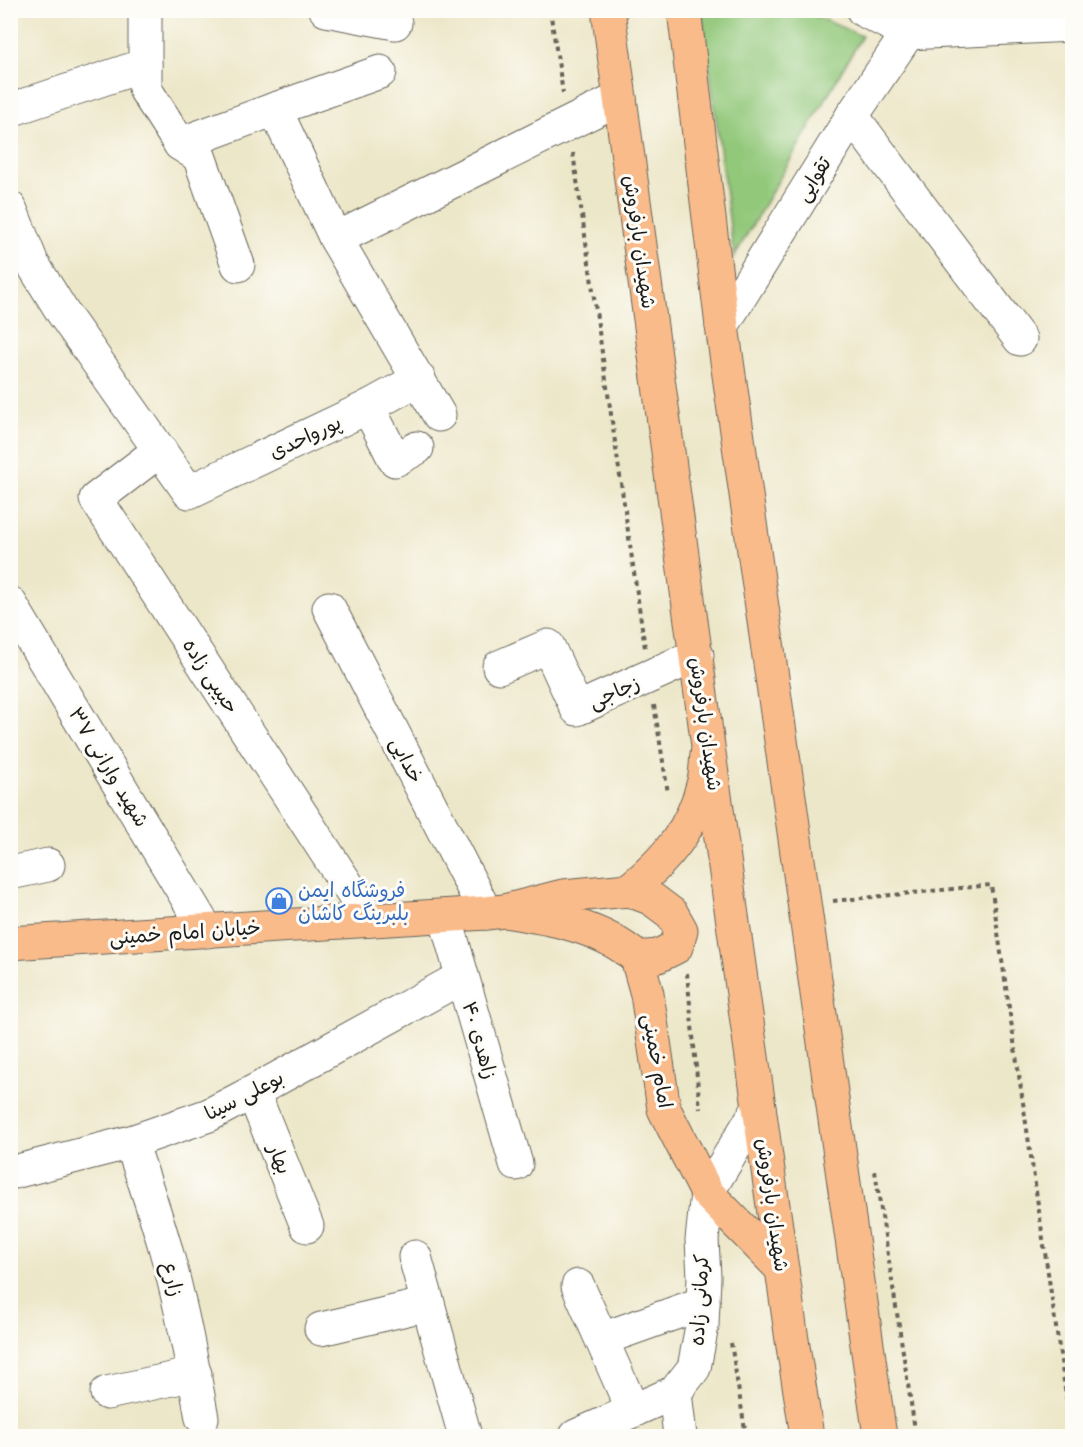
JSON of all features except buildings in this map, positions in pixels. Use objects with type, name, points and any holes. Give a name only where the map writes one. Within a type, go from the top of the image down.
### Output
[{"type":"main road","name":"شهیدان بارفروش","points":[[608,10],[708,746],[807,1437]]},
{"type":"main road","points":[[684,10],[722,326],[880,1437]]},
{"type":"main road","points":[[629,890],[652,871],[676,845],[693,814],[704,781],[708,746]]},
{"type":"main road","points":[[629,890],[652,899],[672,914],[681,930],[676,947],[658,956],[637,958],[626,948],[599,933],[541,917],[495,912],[563,896],[629,890]]},
{"type":"main road","name":"خیابان امام خمینی","points":[[10,943],[495,912]]},
{"type":"main road","name":"امام خمینی","points":[[637,958],[647,994],[664,1109],[707,1194],[782,1269]]},
{"type":"street","points":[[145,10],[145,88],[180,144],[199,156],[238,265]]},
{"type":"street","points":[[326,10],[395,23]]},
{"type":"street","points":[[863,10],[908,33],[1072,25]]},
{"type":"street","name":"تقوایی","points":[[722,326],[852,116],[908,33],[933,10]]},
{"type":"street","points":[[10,110],[145,65]]},
{"type":"street","points":[[180,144],[380,72]]},
{"type":"street","points":[[336,239],[620,98]]},
{"type":"street","points":[[275,109],[336,239],[439,415]]},
{"type":"street","points":[[852,116],[1020,339]]},
{"type":"street","points":[[10,208],[33,263],[63,313],[160,450]]},
{"type":"street","name":"پورواحدی","points":[[160,450],[189,492],[368,407],[419,379]]},
{"type":"street","points":[[368,407],[395,460],[417,448]]},
{"type":"street","name":"حبیبی زاده","points":[[160,450],[96,499],[370,920]]},
{"type":"street","name":"شهید وارانی ۳۷","points":[[10,603],[207,931]]},
{"type":"street","name":"خدایی","points":[[329,608],[495,912]]},
{"type":"street","name":"زجاجی","points":[[499,667],[548,646],[577,709],[697,655]]},
{"type":"street","points":[[10,873],[48,865]]},
{"type":"street","name":"زاهدی ۴۰","points":[[445,916],[516,1164]]},
{"type":"street","name":"بوعلی سینا","points":[[10,1173],[131,1142],[196,1120],[253,1092],[462,977]]},
{"type":"street","name":"بهار","points":[[253,1092],[307,1226]]},
{"type":"street","name":"کرمانی زاده","points":[[576,1437],[675,1392],[694,1368],[702,1326],[704,1277],[702,1240],[707,1194],[759,1107]]},
{"type":"street","name":"زارع","points":[[131,1142],[168,1257],[195,1374],[202,1418]]},
{"type":"street","points":[[415,1257],[465,1437]]},
{"type":"street","points":[[578,1286],[633,1411]]},
{"type":"street","points":[[602,1339],[703,1303]]},
{"type":"street","points":[[321,1329],[428,1304]]},
{"type":"street","points":[[107,1393],[195,1374]]},
{"type":"street","points":[[675,1392],[680,1437]]},
{"type":"path","points":[[550,10],[569,124],[669,800]]},
{"type":"path","points":[[803,904],[991,885],[1072,1437]]},
{"type":"path","points":[[687,972],[700,1112]]},
{"type":"path","points":[[729,1332],[746,1437]]},
{"type":"green space","points":[[702,11],[804,11],[862,36],[734,257]]},
{"type":"place","name":"فروشگاه ایمن بلبرینگ کاشان","points":[[279,901]]}]
